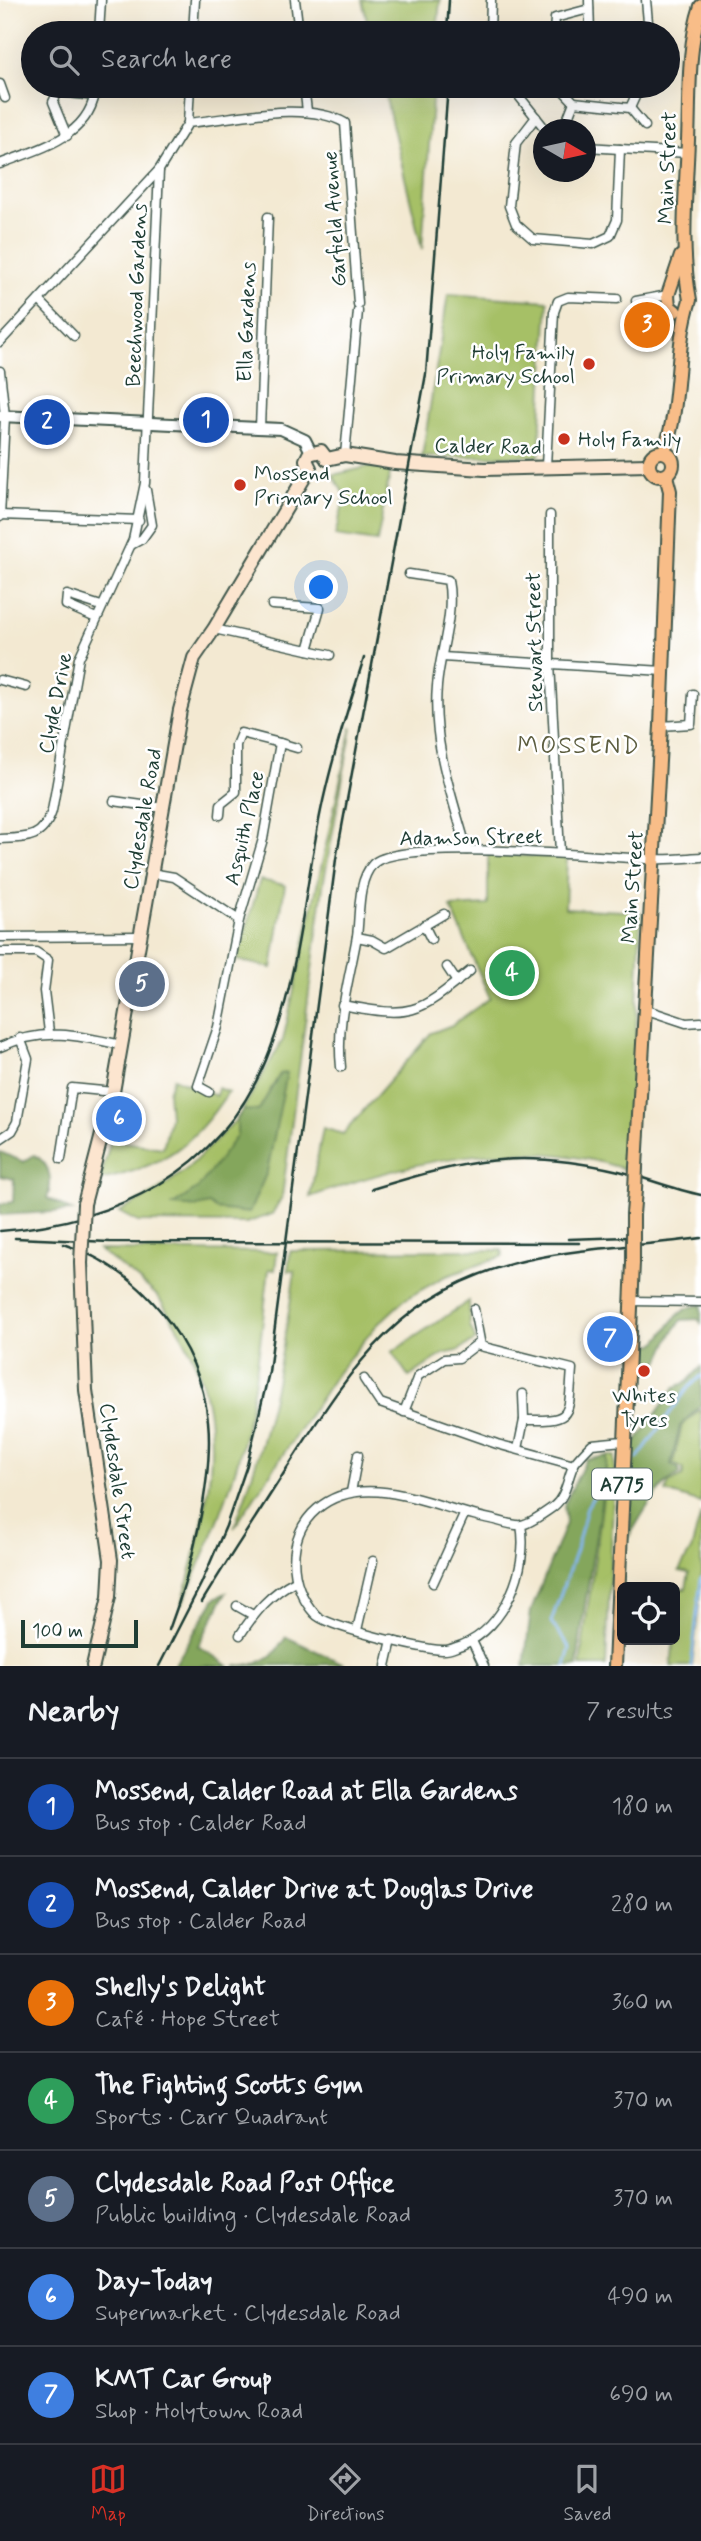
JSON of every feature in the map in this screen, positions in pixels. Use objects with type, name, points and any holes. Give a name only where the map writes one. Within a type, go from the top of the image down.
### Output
[{"type":"main road","name":"Main Street","points":[[664,452],[674,426],[692,54],[701,6]]},
{"type":"main road","points":[[310,468],[321,470],[327,459],[321,451],[311,452]]},
{"type":"main road","name":"Clydesdale Road","points":[[81,1263],[84,1204],[113,1092],[184,688],[194,658],[310,468],[306,460],[311,452]]},
{"type":"main road","points":[[664,452],[673,463],[666,476],[654,475],[649,465],[653,455],[664,452]]},
{"type":"main road","name":"Calder Road","points":[[327,459],[345,455],[396,463],[484,469],[649,465]]},
{"type":"main road","name":"Main Street","points":[[631,1301],[644,1009],[661,726],[670,491],[666,476]]},
{"type":"main road","name":"Clydesdale Street","points":[[81,1263],[88,1408],[111,1560],[109,1597],[93,1666]]},
{"type":"main road","name":"A775","points":[[615,1666],[631,1301]]},
{"type":"street","points":[[100,21],[101,0]]},
{"type":"street","points":[[194,21],[195,0]]},
{"type":"street","points":[[295,0],[298,21]]},
{"type":"street","points":[[490,21],[491,0]]},
{"type":"street","points":[[646,0],[648,21]]},
{"type":"street","points":[[555,21],[555,18],[589,5]]},
{"type":"street","points":[[0,84],[5,98]]},
{"type":"street","points":[[54,98],[67,136]]},
{"type":"street","points":[[0,164],[67,136],[88,114],[94,98]]},
{"type":"street","points":[[188,123],[189,98]]},
{"type":"street","points":[[305,98],[307,111]]},
{"type":"street","points":[[521,98],[536,117],[516,143],[510,210],[516,224],[533,239],[593,244],[610,236],[617,220],[620,149]]},
{"type":"street","points":[[570,98],[574,102],[630,108],[645,126]]},
{"type":"street","points":[[630,108],[635,98]]},
{"type":"street","points":[[567,119],[574,102]]},
{"type":"street","name":"Garfield Avenue","points":[[188,123],[307,111],[330,115],[345,123],[358,307],[345,455]]},
{"type":"street","name":"Beechwood Gardens","points":[[0,342],[159,170],[188,123]]},
{"type":"street","points":[[596,148],[688,153]]},
{"type":"street","name":"Beechwood Gardens","points":[[148,422],[159,170]]},
{"type":"street","name":"Ella Gardens","points":[[260,428],[268,217]]},
{"type":"street","points":[[546,466],[554,312],[558,301],[569,297],[617,299]]},
{"type":"street","points":[[641,301],[701,298]]},
{"type":"street","points":[[39,300],[74,336]]},
{"type":"street","points":[[678,300],[701,304]]},
{"type":"street","points":[[0,371],[0,516],[139,520]]},
{"type":"street","points":[[2,416],[260,428],[292,433],[304,440],[311,452]]},
{"type":"street","name":"Clyde Drive","points":[[0,839],[34,835],[46,827],[52,811],[79,658],[131,545],[139,520],[145,484],[148,422]]},
{"type":"street","name":"Clyde Drive","points":[[131,545],[142,540],[152,525],[145,484]]},
{"type":"street","name":"Stewart Street","points":[[550,515],[550,663],[560,853]]},
{"type":"street","points":[[409,574],[448,580],[452,601],[437,686],[437,738],[467,850]]},
{"type":"street","points":[[96,618],[66,605],[67,595],[78,596],[101,606]]},
{"type":"street","points":[[272,605],[320,608],[308,650]]},
{"type":"street","points":[[214,629],[330,655]]},
{"type":"street","points":[[442,657],[663,671]]},
{"type":"street","points":[[0,680],[26,687]]},
{"type":"street","points":[[661,726],[691,724],[693,694]]},
{"type":"street","points":[[229,728],[298,748]]},
{"type":"street","name":"Asquith Place","points":[[220,815],[221,804],[234,796],[237,787],[236,745],[241,733]]},
{"type":"street","name":"Asquith Place","points":[[209,1092],[198,1086],[218,1027],[239,920],[263,839],[281,743]]},
{"type":"street","points":[[114,801],[163,808]]},
{"type":"street","name":"Adamson Street","points":[[341,1068],[339,1045],[342,1005],[357,937],[364,880],[373,864],[386,856],[467,850],[654,859],[701,857]]},
{"type":"street","points":[[152,873],[174,877],[239,920]]},
{"type":"street","points":[[357,937],[372,940],[386,948],[443,914]]},
{"type":"street","points":[[424,925],[431,939]]},
{"type":"street","points":[[0,937],[142,936]]},
{"type":"street","points":[[0,952],[36,952],[48,960],[44,991],[48,1032]]},
{"type":"street","points":[[447,967],[457,982]]},
{"type":"street","points":[[342,1005],[379,1012],[404,1012],[440,998],[470,971]]},
{"type":"street","points":[[644,1009],[686,1023],[701,1022]]},
{"type":"street","points":[[0,1047],[20,1038],[48,1032],[121,1045]]},
{"type":"street","points":[[0,1139],[12,1131],[16,1122],[28,1059],[20,1038]]},
{"type":"street","points":[[61,1159],[72,1088],[113,1092]]},
{"type":"street","points":[[631,1301],[701,1302]]},
{"type":"street","points":[[474,1309],[481,1346]]},
{"type":"street","points":[[404,1412],[418,1376],[444,1359],[459,1358],[476,1345],[572,1369],[569,1405],[564,1417],[557,1420],[524,1420]]},
{"type":"street","points":[[364,1379],[380,1403],[574,1465]]},
{"type":"street","points":[[518,1449],[524,1420],[523,1394]]},
{"type":"street","points":[[521,1525],[523,1564],[494,1621],[472,1641],[446,1651],[422,1648],[338,1626],[315,1615],[295,1581],[296,1546],[306,1521],[317,1508],[351,1492],[384,1490],[464,1515],[521,1525],[555,1506],[566,1489],[574,1465],[592,1444],[623,1441]]},
{"type":"street","points":[[351,1492],[358,1455]]},
{"type":"street","points":[[433,1583],[464,1515]]},
{"type":"street","points":[[358,1630],[373,1561]]},
{"type":"street","points":[[240,1635],[253,1615],[275,1591],[295,1581]]},
{"type":"street","points":[[237,1606],[253,1615]]},
{"type":"street","points":[[386,1666],[392,1640]]},
{"type":"street","points":[[472,1641],[484,1666]]},
{"type":"green space","points":[[362,0],[440,0],[438,21],[367,21]]},
{"type":"green space","points":[[386,98],[432,98],[422,249]]},
{"type":"green space","points":[[448,294],[548,301],[539,456],[422,457]]},
{"type":"green space","points":[[367,467],[391,468],[377,542],[335,536],[345,496],[333,475]]},
{"type":"green space","points":[[352,727],[323,886],[282,1197],[272,1214],[246,1223],[138,1222],[119,1212],[156,1192],[188,1168],[237,1119],[283,1040]]},
{"type":"green space","points":[[488,854],[567,858],[565,908],[641,912],[630,1171],[590,1160],[550,1154],[468,1156],[388,1172],[310,1197],[323,1128],[343,1134],[431,1033],[452,1025],[490,998],[451,907],[488,905]]},
{"type":"green space","points":[[260,880],[285,885],[272,968],[237,960]]},
{"type":"green space","points":[[287,1073],[267,1172],[249,1213],[215,1209],[209,1204],[198,1207],[173,1205],[197,1189],[214,1167],[237,1135],[237,1119],[243,1110],[258,1111],[280,1074]]},
{"type":"green space","points":[[173,1078],[216,1096],[218,1088],[228,1092],[202,1127],[174,1151],[159,1161],[100,1180],[111,1140],[163,1148],[170,1117],[168,1092]]},
{"type":"green space","points":[[0,1152],[24,1162],[34,1155],[40,1159],[49,1174],[47,1198],[72,1211],[0,1215],[0,1204],[13,1202],[14,1179],[0,1176]]},
{"type":"green space","points":[[99,1250],[277,1252],[275,1270],[269,1269],[253,1392],[237,1464],[219,1518],[182,1604],[200,1531],[211,1461],[205,1393],[194,1359],[158,1297]]},
{"type":"green space","points":[[502,1250],[503,1256],[444,1277],[404,1300],[376,1326],[338,1372],[234,1528],[256,1464],[279,1369],[295,1271],[288,1271],[290,1251]]},
{"type":"green space","points":[[469,1301],[470,1326],[476,1340],[457,1351],[443,1354],[409,1377],[392,1352]]},
{"type":"green space","points":[[701,1305],[701,1323],[698,1319],[682,1320],[672,1333],[659,1362],[633,1359],[634,1346],[655,1344],[680,1314],[693,1306]]},
{"type":"green space","points":[[701,1367],[701,1405],[680,1426],[671,1464],[679,1469],[680,1474],[664,1485],[645,1509],[630,1535],[633,1446],[675,1387],[687,1382]]},
{"type":"green space","points":[[701,1409],[701,1503],[666,1492],[669,1483],[683,1476],[683,1469],[673,1463],[682,1425]]},
{"type":"green space","points":[[607,1456],[615,1456],[606,1666],[580,1666],[602,1509]]},
{"type":"green space","points":[[607,1456],[577,1666],[524,1666],[531,1611],[566,1523],[564,1505],[586,1460]]},
{"type":"green space","points":[[701,1514],[701,1586],[692,1666],[671,1666],[673,1645],[680,1645],[680,1589],[686,1589],[689,1573],[679,1571],[691,1550]]},
{"type":"green space","points":[[226,1593],[198,1646],[229,1666],[174,1666],[215,1598]]},
{"type":"green space","points":[[286,1637],[344,1664],[234,1666],[265,1660]]},
{"type":"waterway","points":[[637,1459],[688,1388],[701,1376]]},
{"type":"waterway","points":[[565,1666],[570,1648],[551,1622],[576,1550],[587,1507],[602,1483]]},
{"type":"waterway","points":[[691,1666],[701,1578]]},
{"type":"railway","points":[[448,21],[449,0]]},
{"type":"railway","points":[[159,1666],[201,1584],[226,1526],[247,1465],[269,1372],[336,859],[426,374],[447,98]]},
{"type":"railway","points":[[0,1231],[43,1226],[84,1216],[123,1203],[159,1184],[192,1161],[221,1133],[246,1099],[266,1060],[287,997],[323,801],[364,658]]},
{"type":"railway","points":[[372,1189],[466,1164],[522,1159],[552,1160],[619,1171],[701,1195]]},
{"type":"railway","points":[[568,1239],[628,1237]]},
{"type":"railway","points":[[15,1238],[110,1242],[579,1243]]},
{"type":"railway","points":[[202,1602],[334,1396],[384,1336],[413,1311],[445,1290],[483,1273],[527,1260],[592,1249],[701,1238]]},
{"type":"railway","points":[[63,1244],[91,1255],[140,1289],[179,1336],[203,1391],[209,1444],[204,1498],[185,1582],[169,1630]]},
{"type":"place","name":"Shelly's Delight","points":[[647,325]]},
{"type":"place","name":"Holy Family Primary School","points":[[589,364]]},
{"type":"place","name":"Mossend, Calder Road at Ella Gardens","points":[[206,420]]},
{"type":"place","name":"Mossend, Calder Drive at Douglas Drive","points":[[47,422]]},
{"type":"place","name":"Holy Family","points":[[564,439]]},
{"type":"place","name":"Mossend Primary School","points":[[240,485]]},
{"type":"place","name":"The Fighting Scotts Gym","points":[[512,973]]},
{"type":"place","name":"Clydesdale Road Post Office","points":[[142,984]]},
{"type":"place","name":"Day-Today","points":[[119,1119]]},
{"type":"place","name":"KMT Car Group","points":[[610,1339]]},
{"type":"place","name":"Whites Tyres","points":[[644,1371]]},
{"type":"district","name":"MOSSEND","points":[[579,745]]}]
